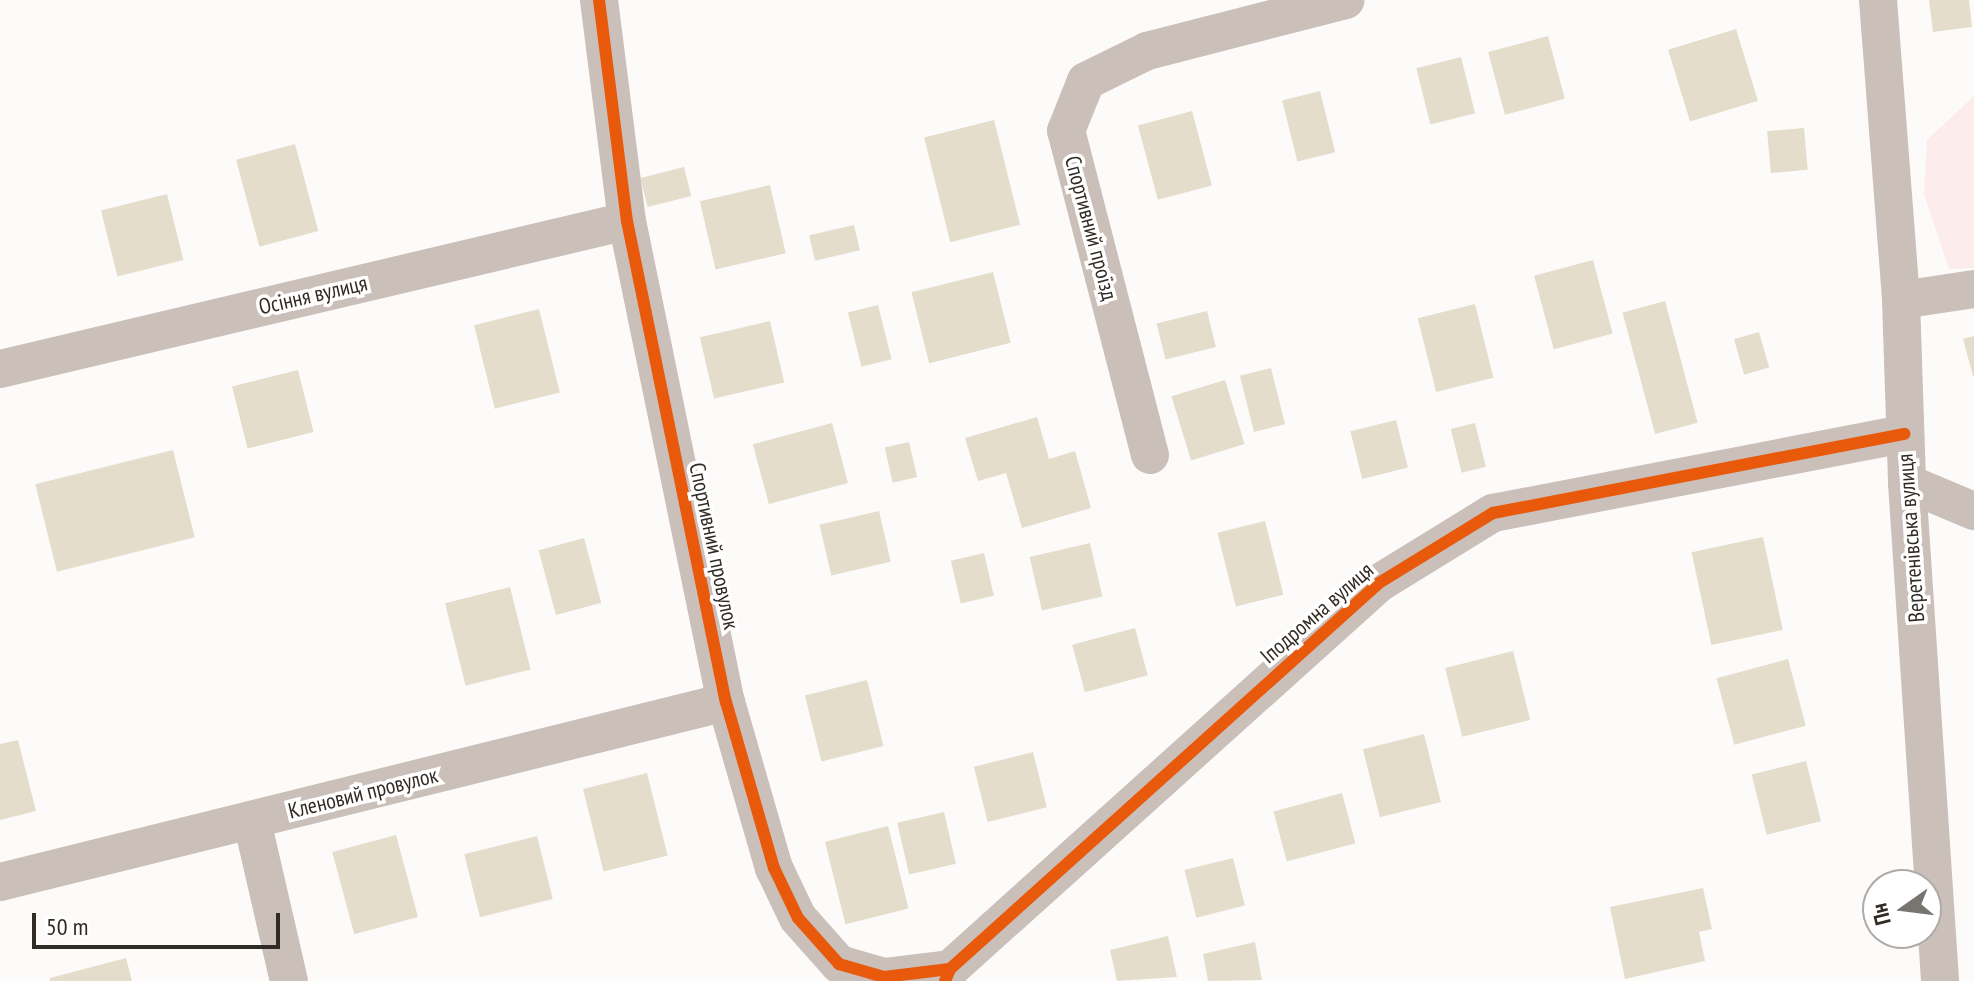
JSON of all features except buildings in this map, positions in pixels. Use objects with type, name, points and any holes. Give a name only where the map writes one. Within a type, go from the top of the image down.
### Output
[{"type":"street","name":"Спортивний провулок","points":[[599,0],[627,221],[726,702],[774,868],[798,918],[839,964],[884,977],[948,975]]},
{"type":"street","name":"Спортивний проїзд","points":[[1150,455],[1066,131],[1086,81],[1147,51],[1346,0]]},
{"type":"street","name":"Веретенівська вулиця","points":[[1878,0],[1901,300],[1904,434],[1940,981]]},
{"type":"street","name":"Осіння вулиця","points":[[0,369],[627,221]]},
{"type":"street","points":[[1901,300],[1974,289]]},
{"type":"street","name":"Іподромна вулиця","points":[[948,975],[1379,583],[1493,513],[1904,434]]},
{"type":"street","points":[[1907,483],[1974,511]]},
{"type":"street","name":"Кленовий провулок","points":[[0,882],[726,702]]},
{"type":"street","points":[[252,821],[289,981]]},
{"type":"street","points":[[1956,981],[1974,977]]},
{"type":"shaded area","points":[[1974,96],[1974,268],[1949,269],[1924,194],[1927,140]]},
{"type":"cycle path","points":[[599,0],[627,221],[726,702],[774,868],[798,918],[839,964],[884,977],[950,969]]},
{"type":"cycle path","points":[[945,981],[950,969],[1379,583],[1493,513],[1904,434]]}]
